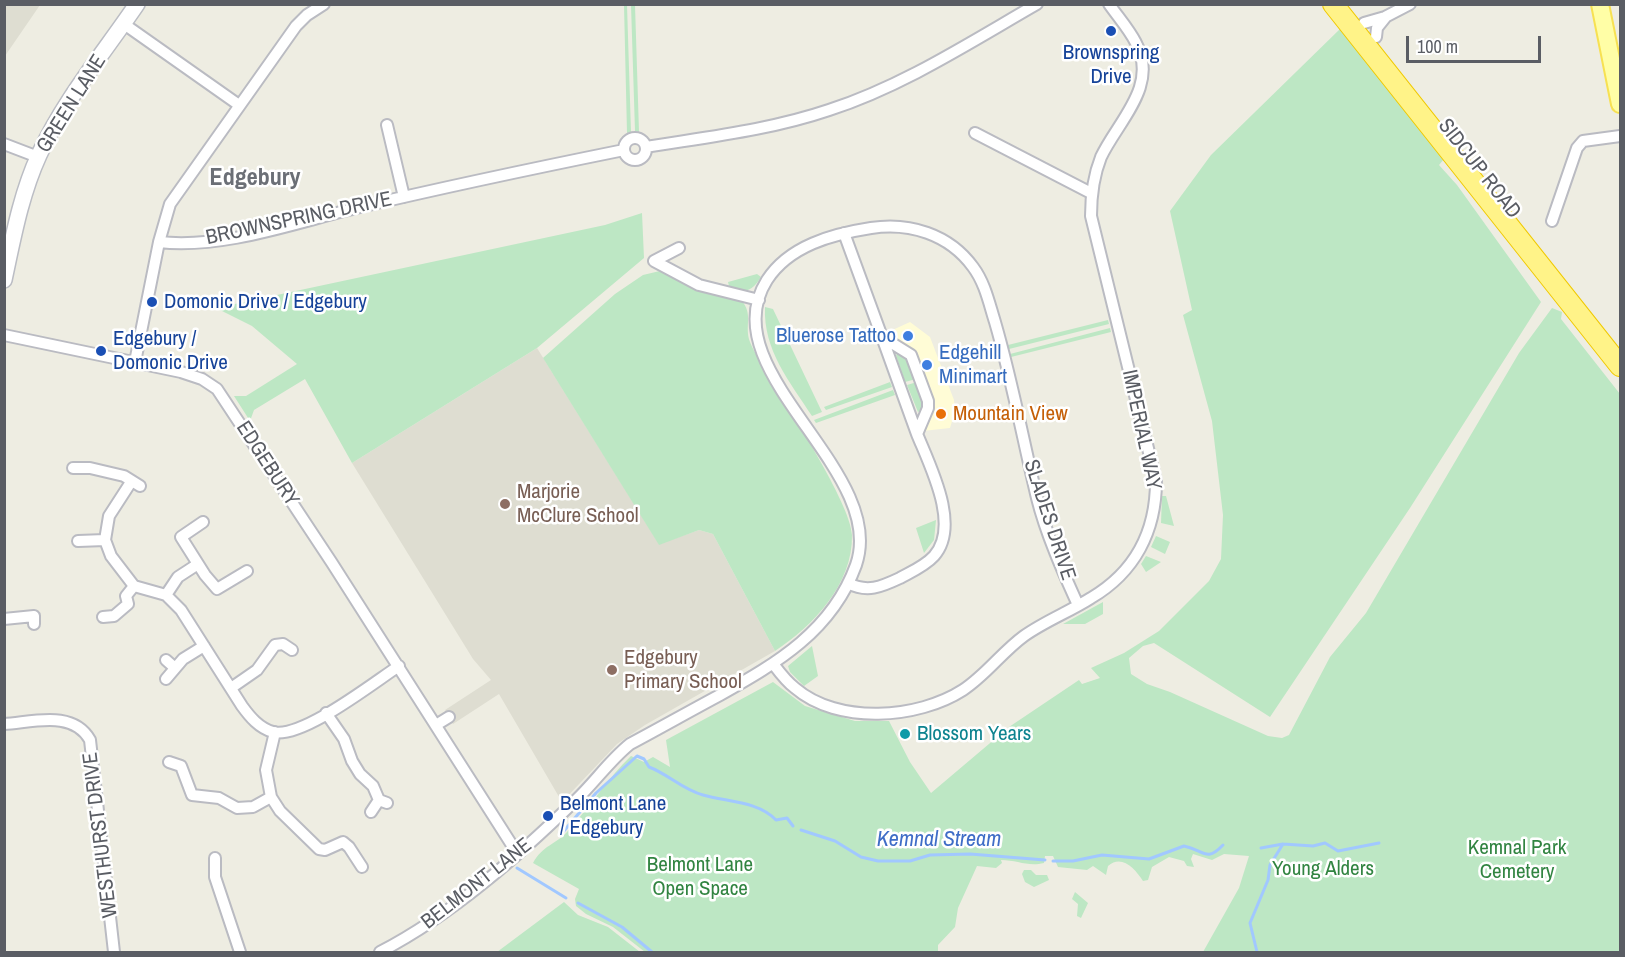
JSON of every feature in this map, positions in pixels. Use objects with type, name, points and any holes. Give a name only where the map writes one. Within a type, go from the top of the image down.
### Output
[{"type":"highway","name":"SIDCUP ROAD","points":[[1333,4],[1620,366]]},
{"type":"highway","name":"SIDCUP ROAD","points":[[1349,4],[1615,340]]},
{"type":"main road","name":"GREEN LANE","points":[[5,271],[21,207],[38,157],[66,105],[137,4]]},
{"type":"main road","points":[[1600,4],[1620,104]]},
{"type":"street","points":[[135,362],[159,242],[170,204],[296,26],[307,15],[324,4]]},
{"type":"street","name":"BROWNSPRING DRIVE","points":[[159,242],[188,242],[243,235],[404,197],[624,150],[627,156],[638,159],[645,154],[646,147],[788,122],[832,110],[903,80],[1037,4]]},
{"type":"street","name":"IMPERIAL WAY","points":[[774,665],[796,690],[823,704],[871,713],[904,711],[932,705],[954,696],[980,678],[1026,635],[1108,586],[1135,558],[1151,526],[1156,481],[1091,216],[1091,193],[1101,159],[1132,108],[1142,82],[1142,68],[1137,43],[1109,4]]},
{"type":"street","points":[[1370,30],[1385,17],[1410,4]]},
{"type":"street","points":[[1370,30],[1377,28],[1385,17]]},
{"type":"street","points":[[124,24],[239,105]]},
{"type":"street","name":"BROWNSPRING DRIVE","points":[[387,125],[404,197]]},
{"type":"street","points":[[975,133],[1091,193]]},
{"type":"street","points":[[1552,221],[1577,148],[1583,141],[1620,136]]},
{"type":"street","points":[[4,144],[38,157]]},
{"type":"street","name":"SLADES DRIVE","points":[[774,665],[794,650],[825,620],[848,583],[860,544],[852,502],[776,379],[762,351],[756,319],[759,300],[764,286],[782,261],[808,246],[844,233],[890,226],[918,229],[955,249],[978,275],[1004,352],[1038,502],[1078,605]]},
{"type":"street","points":[[844,233],[942,502],[945,522],[942,545],[928,562],[889,583],[861,589],[848,583]]},
{"type":"street","points":[[680,248],[654,261],[699,285],[759,300]]},
{"type":"street","name":"EDGEBURY","points":[[4,335],[194,375],[210,384],[224,396],[517,853]]},
{"type":"street","points":[[882,337],[907,350],[928,401],[917,434]]},
{"type":"street","points":[[73,468],[90,468],[124,476],[136,484],[109,516],[105,540],[119,569],[134,586],[166,595],[181,610],[252,719],[264,729],[275,732],[296,730],[399,666]]},
{"type":"street","points":[[203,522],[181,537],[217,589],[247,571]]},
{"type":"street","points":[[78,541],[105,540]]},
{"type":"street","points":[[166,595],[178,577],[198,564]]},
{"type":"street","points":[[103,617],[123,610],[128,604],[126,596],[134,586]]},
{"type":"street","points":[[4,619],[34,617]]},
{"type":"street","points":[[231,688],[257,670],[275,645],[283,644],[292,650]]},
{"type":"street","points":[[166,679],[175,668],[204,646]]},
{"type":"street","points":[[166,660],[175,668]]},
{"type":"street","name":"BELMONT LANE","points":[[380,952],[397,949],[464,899],[582,794],[614,757],[630,744],[774,665]]},
{"type":"street","points":[[326,713],[344,739],[360,774],[373,786],[383,801],[371,812]]},
{"type":"street","points":[[436,725],[449,717]]},
{"type":"street","name":"WESTHURST DRIVE","points":[[4,724],[64,720],[84,729],[90,740],[114,952]]},
{"type":"street","points":[[275,732],[266,770],[272,797],[280,811],[312,844],[325,850],[343,842],[362,867]]},
{"type":"street","points":[[169,762],[182,766],[192,795],[219,798],[237,808],[253,807],[272,797]]},
{"type":"street","points":[[215,858],[215,877],[229,913],[240,952]]},
{"type":"shaded area","points":[[4,5],[40,5],[5,56]]},
{"type":"shaded area","points":[[910,322],[930,337],[954,400],[955,411],[950,428],[923,431],[931,404],[912,349],[886,333]]},
{"type":"shaded area","points":[[537,348],[659,544],[699,530],[713,534],[775,651],[645,725],[617,744],[562,802],[499,694],[453,724],[445,710],[491,680],[473,659],[352,463]]},
{"type":"green space","points":[[624,5],[627,5],[631,132],[627,133]]},
{"type":"green space","points":[[631,5],[635,5],[639,132],[635,131]]},
{"type":"green space","points":[[1340,29],[1444,159],[1439,165],[1457,185],[1541,302],[1410,508],[1270,717],[1154,643],[1143,646],[1129,658],[1131,674],[1147,684],[1268,736],[1282,738],[1289,735],[1330,657],[1366,613],[1519,353],[1552,308],[1562,312],[1561,319],[1620,394],[1620,952],[1203,952],[1239,888],[1249,856],[1224,854],[1212,860],[1193,854],[1191,859],[1194,867],[1187,866],[1184,861],[1169,857],[1152,867],[1148,880],[1143,881],[1128,864],[1123,862],[1108,866],[1106,875],[1093,866],[1087,870],[1058,867],[1053,856],[1045,856],[1044,863],[1038,864],[1001,860],[1002,863],[996,868],[977,866],[958,908],[955,927],[938,945],[938,952],[645,952],[613,927],[586,914],[576,906],[575,899],[579,889],[533,863],[541,852],[567,832],[631,756],[644,762],[653,757],[670,767],[666,740],[773,682],[805,706],[855,721],[889,721],[910,762],[931,793],[1009,727],[1079,680],[1082,684],[1100,678],[1091,668],[1124,653],[1159,631],[1209,581],[1221,559],[1223,515],[1212,421],[1183,315],[1192,310],[1170,211],[1211,155]]},
{"type":"green space","points":[[642,213],[644,258],[537,348],[352,463],[305,379],[254,410],[250,421],[234,396],[246,396],[297,364],[252,326],[216,308],[605,225]]},
{"type":"green space","points":[[664,270],[741,300],[745,305],[748,315],[748,336],[752,346],[817,455],[849,520],[852,535],[851,553],[838,587],[816,616],[775,651],[713,534],[699,530],[659,545],[543,358],[615,294],[643,275]]},
{"type":"green space","points":[[757,274],[761,277],[752,288],[744,291],[730,290],[728,282]]},
{"type":"green space","points":[[765,307],[773,309],[822,412],[812,416],[787,378],[768,337]]},
{"type":"green space","points":[[1108,320],[1109,324],[1009,349],[1008,345]]},
{"type":"green space","points":[[1110,328],[1111,332],[1011,357],[1010,354]]},
{"type":"green space","points":[[995,348],[996,353],[962,363],[961,359]]},
{"type":"green space","points":[[898,353],[908,357],[916,379],[905,382],[896,355]]},
{"type":"green space","points":[[890,382],[892,387],[826,410],[824,407]]},
{"type":"green space","points":[[917,382],[924,400],[923,409],[918,412],[907,385]]},
{"type":"green space","points":[[893,390],[895,395],[816,423],[814,420]]},
{"type":"green space","points":[[1162,496],[1166,496],[1174,526],[1161,523]]},
{"type":"green space","points":[[936,520],[934,540],[924,553],[916,528]]},
{"type":"green space","points":[[1156,536],[1170,542],[1165,554],[1151,547]]},
{"type":"green space","points":[[1146,556],[1161,562],[1146,572],[1141,564]]},
{"type":"green space","points":[[1103,602],[1103,614],[1085,624],[1063,624]]},
{"type":"green space","points":[[812,646],[818,676],[804,686],[790,672],[788,666]]},
{"type":"green space","points":[[1024,870],[1031,870],[1036,875],[1047,875],[1049,880],[1034,887],[1025,882],[1022,874]]},
{"type":"green space","points":[[1075,892],[1088,903],[1081,918],[1077,916],[1078,904],[1072,899]]},
{"type":"green space","points":[[564,902],[578,915],[608,927],[640,952],[497,952]]},
{"type":"waterway","name":"Kemnal Stream","points":[[563,832],[596,793],[637,756],[644,759],[649,767],[696,793],[760,809],[776,820],[787,818],[793,826]]},
{"type":"waterway","name":"Kemnal Stream","points":[[801,830],[835,841],[861,857],[878,861],[910,861],[930,855],[970,854],[1045,860]]},
{"type":"waterway","points":[[1257,952],[1250,923],[1268,880],[1270,865],[1283,844],[1313,846],[1325,843],[1338,851],[1379,843]]},
{"type":"waterway","name":"Kemnal Stream","points":[[1261,848],[1283,844]]},
{"type":"waterway","name":"Kemnal Stream","points":[[1053,861],[1073,861],[1102,855],[1149,859],[1184,846],[1208,854],[1223,845]]},
{"type":"waterway","points":[[517,868],[566,898]]},
{"type":"waterway","points":[[578,903],[622,927],[652,952]]},
{"type":"place","name":"Brownspring Drive","points":[[1111,31]]},
{"type":"place","name":"Domonic Drive / Edgebury","points":[[152,302]]},
{"type":"place","name":"Bluerose Tattoo","points":[[908,336]]},
{"type":"place","name":"Edgebury / Domonic Drive","points":[[101,351]]},
{"type":"place","name":"Edgehill Minimart","points":[[927,365]]},
{"type":"place","name":"Mountain View","points":[[941,414]]},
{"type":"place","name":"Marjorie McClure School","points":[[505,504]]},
{"type":"place","name":"Edgebury Primary School","points":[[612,670]]},
{"type":"place","name":"Blossom Years","points":[[905,734]]},
{"type":"place","name":"Belmont Lane / Edgebury","points":[[548,816]]},
{"type":"district","name":"Edgebury","points":[[255,179]]},
{"type":"park label","name":"Kemnal Park Cemetery","points":[[1517,860]]},
{"type":"park label","name":"Young Alders","points":[[1323,869]]},
{"type":"park label","name":"Belmont Lane Open Space","points":[[700,877]]}]
